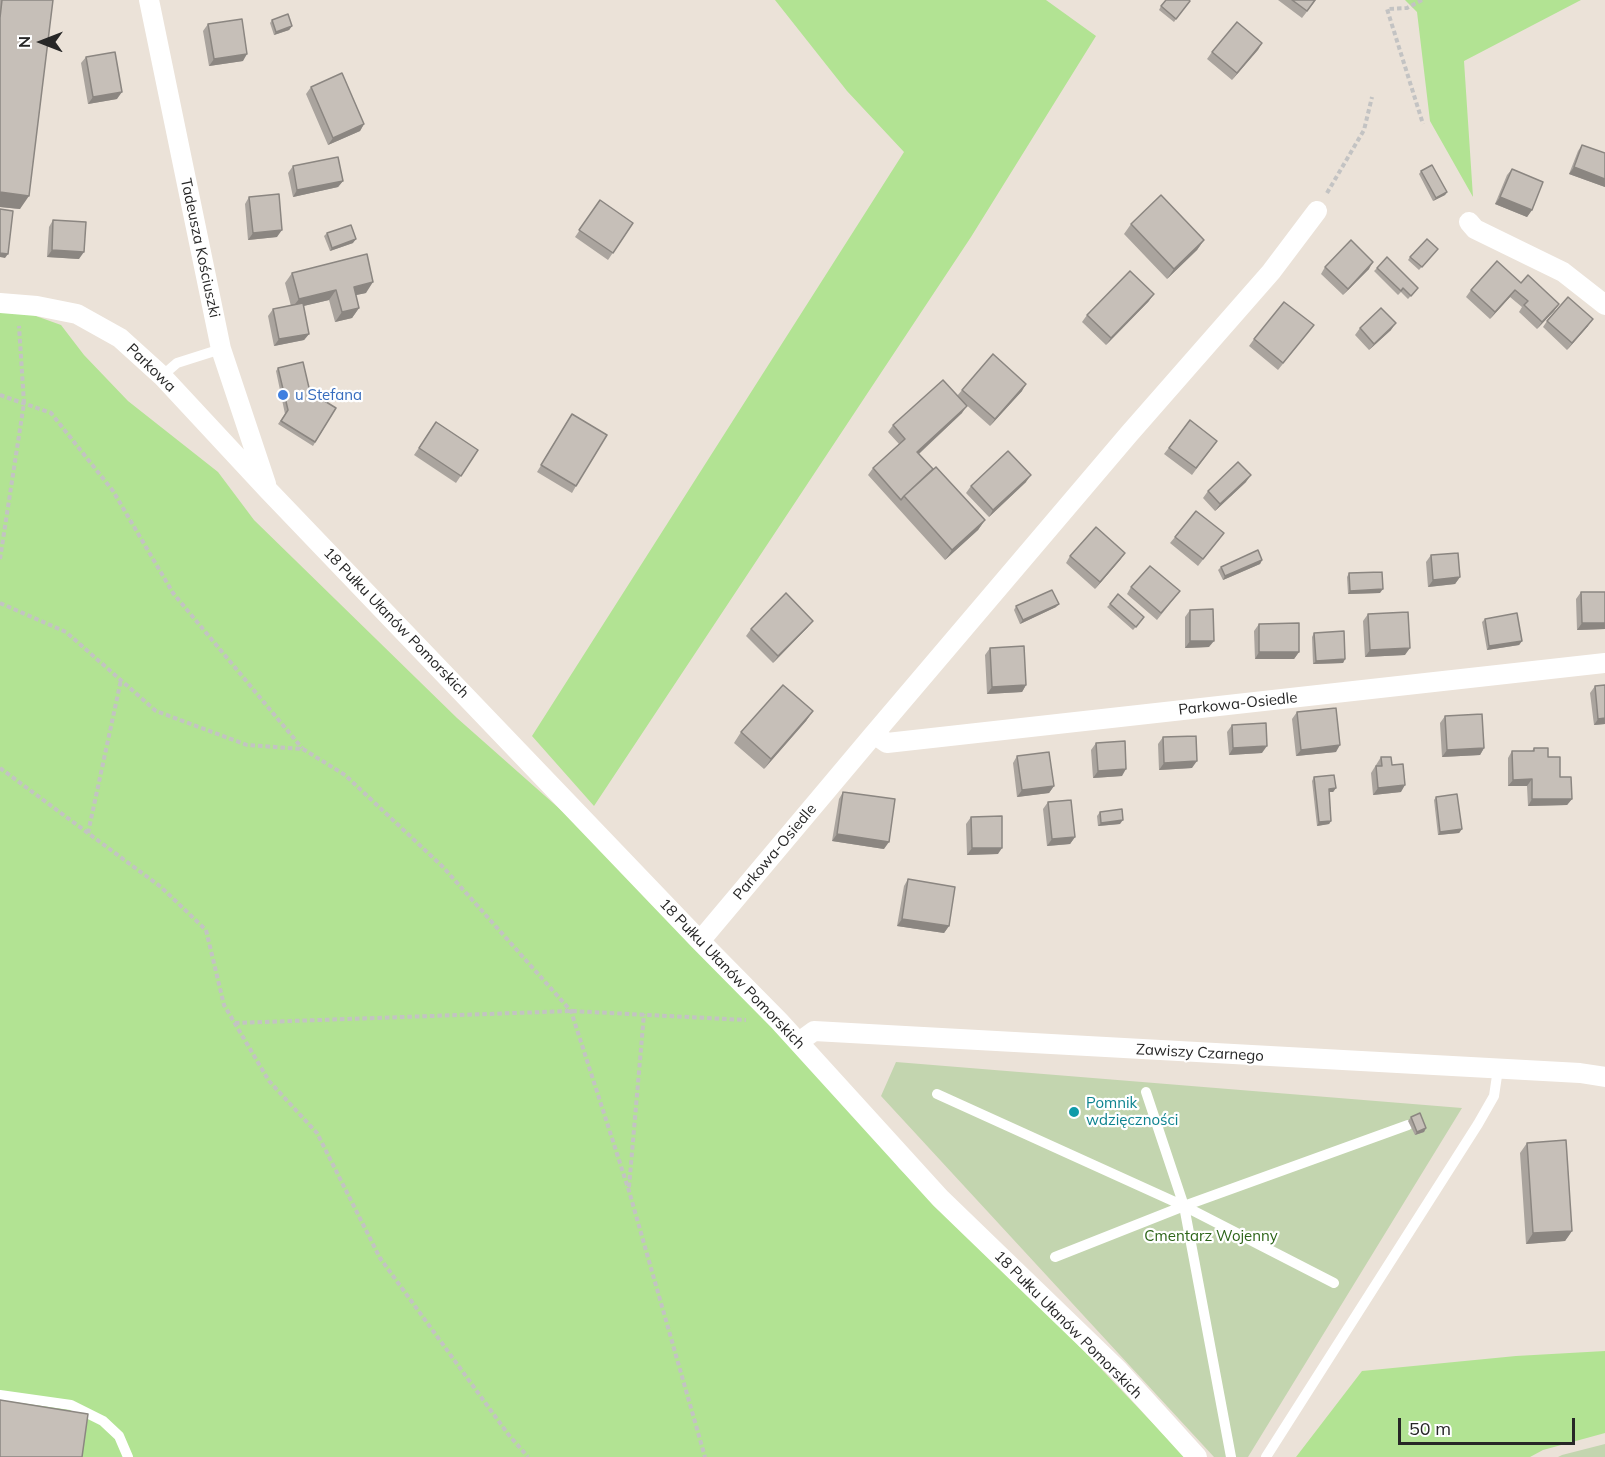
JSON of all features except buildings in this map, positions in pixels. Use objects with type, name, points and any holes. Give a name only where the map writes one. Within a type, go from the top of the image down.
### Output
[{"type":"street","name":"Tadeusza Kościuszki","points":[[149,0],[221,349],[268,490]]},
{"type":"street","name":"Parkowa-Osiedle","points":[[700,941],[1130,434],[1271,272],[1317,211]]},
{"type":"street","points":[[1469,222],[1475,229],[1563,272],[1605,305]]},
{"type":"street","name":"Parkowa","points":[[9,304],[37,306],[77,314],[120,338],[162,376],[268,490]]},
{"type":"street","name":"18 Pułku Ułanów Pomorskich","points":[[268,490],[799,1042],[940,1198],[1118,1370],[1197,1457]]},
{"type":"street","name":"Parkowa-Osiedle","points":[[874,734],[888,742],[1605,663]]},
{"type":"street","name":"Zawiszy Czarnego","points":[[799,1042],[814,1031],[1605,1077]]},
{"type":"lane","points":[[162,376],[177,363],[221,349]]},
{"type":"lane","points":[[1266,1457],[1478,1124],[1494,1096],[1498,1069]]},
{"type":"lane","points":[[1146,1092],[1184,1206],[1231,1457]]},
{"type":"lane","points":[[937,1094],[1184,1206],[1334,1283]]},
{"type":"lane","points":[[1056,1257],[1184,1206],[1408,1125]]},
{"type":"lane","points":[[0,1395],[71,1405],[103,1421],[119,1436],[128,1457]]},
{"type":"path","points":[[1422,0],[1407,8],[1387,9],[1423,124]]},
{"type":"path","points":[[1317,211],[1364,130],[1372,97]]},
{"type":"path","points":[[0,559],[24,403],[9,304]]},
{"type":"path","points":[[0,395],[51,413],[113,491],[173,593],[303,749],[345,775],[443,867],[571,1011],[629,1191],[705,1457]]},
{"type":"path","points":[[0,603],[66,632],[156,711],[247,745],[303,749]]},
{"type":"path","points":[[88,833],[121,680]]},
{"type":"path","points":[[0,768],[161,886],[206,930],[224,1005],[269,1081],[317,1133],[380,1258],[508,1434],[528,1457]]},
{"type":"path","points":[[234,1023],[571,1011],[779,1021]]},
{"type":"path","points":[[629,1191],[644,1014]]},
{"type":"green space","points":[[775,0],[1046,0],[1096,36],[971,237],[594,806],[532,736],[904,152],[847,91]]},
{"type":"green space","points":[[1405,0],[1581,0],[1464,61],[1473,197],[1430,121],[1417,12]]},
{"type":"green space","points":[[0,310],[22,311],[61,325],[84,355],[128,401],[218,472],[254,520],[457,718],[579,826],[841,1092],[899,1168],[1047,1312],[1185,1457],[0,1457]]},
{"type":"green space","name":"Cmentarz Wojenny","points":[[896,1062],[1462,1108],[1248,1457],[1214,1457],[881,1096]]},
{"type":"green space","points":[[1605,1351],[1605,1433],[1543,1450],[1530,1457],[1296,1457],[1362,1371],[1516,1356]]},
{"type":"green space","points":[[1605,1444],[1605,1457],[1558,1457],[1562,1455]]},
{"type":"place","name":"u Stefana","points":[[283,395]]},
{"type":"place","name":"Pomnik wdzięczności","points":[[1074,1112]]}]
